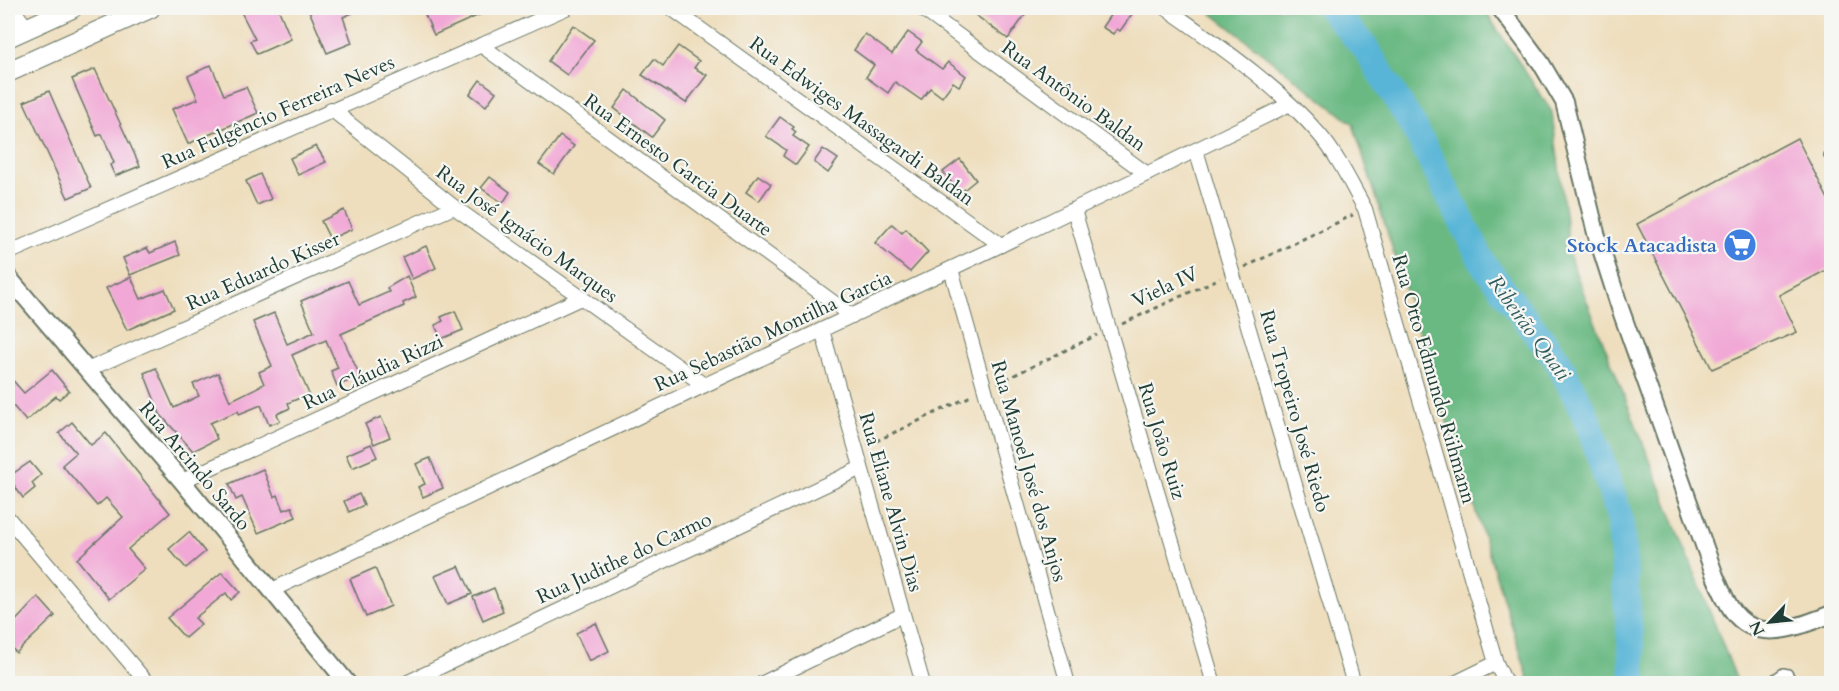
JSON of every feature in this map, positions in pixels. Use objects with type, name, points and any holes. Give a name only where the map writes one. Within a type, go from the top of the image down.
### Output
[{"type":"main road","points":[[8,37],[72,8]]},
{"type":"main road","points":[[11,71],[150,8]]},
{"type":"main road","points":[[11,71],[32,52],[34,46],[27,28]]},
{"type":"street","points":[[12,8],[27,28]]},
{"type":"street","name":"Rua Fulgêncio Ferreira Neves","points":[[8,253],[331,109],[566,8]]},
{"type":"street","name":"Rua Edwiges Massagardi Baldan","points":[[671,8],[1001,245]]},
{"type":"street","name":"Rua Antônio Baldan","points":[[921,8],[1147,174]]},
{"type":"street","name":"Rua Otto Edmundo Riihmann","points":[[1166,8],[1217,44],[1290,104],[1320,135],[1343,169],[1365,209],[1496,663],[1506,684]]},
{"type":"street","points":[[1500,8],[1541,63],[1564,102],[1596,233],[1620,308],[1715,576],[1732,612],[1754,628],[1775,632],[1832,614]]},
{"type":"street","name":"Rua Ernesto Garcia Duarte","points":[[481,45],[852,316]]},
{"type":"street","name":"Rua Sebastião Montilha Garcia","points":[[272,590],[951,269],[1290,104]]},
{"type":"street","name":"Rua José Ignácio Marques","points":[[331,109],[454,207],[704,385]]},
{"type":"street","name":"Rua Tropeiro José Riedo","points":[[1196,150],[1354,684]]},
{"type":"street","name":"Rua Eduardo Kisser","points":[[87,370],[454,207]]},
{"type":"street","name":"Rua João Ruiz","points":[[1074,210],[1214,684]]},
{"type":"street","name":"Rua Manoel José dos Anjos","points":[[951,269],[1068,684]]},
{"type":"street","name":"Rua Arcindo Sardo","points":[[8,277],[182,481],[348,684]]},
{"type":"street","name":"Rua Cláudia Rizzi","points":[[182,481],[581,298]]},
{"type":"street","name":"Rua Eliane Alvin Dias","points":[[822,330],[923,684]]},
{"type":"street","name":"Rua Judithe do Carmo","points":[[404,684],[861,468]]},
{"type":"street","points":[[8,518],[148,684]]},
{"type":"street","points":[[761,684],[902,615]]},
{"type":"street","points":[[1453,684],[1496,663]]},
{"type":"lane","points":[[1832,153],[1828,155],[1832,163]]},
{"type":"lane","points":[[1766,684],[1783,672],[1788,674],[1795,684]]},
{"type":"path","name":"Viela IV","points":[[1109,330],[1365,209]]},
{"type":"green space","points":[[1205,8],[1483,8],[1552,112],[1571,261],[1738,683],[1530,683],[1353,124]]},
{"type":"building","points":[[239,8],[278,8],[291,39],[257,54],[250,41],[255,39]]},
{"type":"building","points":[[308,8],[364,8],[343,17],[352,43],[327,53]]},
{"type":"building","points":[[422,8],[495,8],[434,35]]},
{"type":"building","points":[[966,8],[1030,8],[1008,39]]},
{"type":"building","points":[[1115,8],[1122,8],[1132,14],[1120,31],[1117,29],[1113,34],[1102,27]]},
{"type":"building","points":[[573,25],[594,40],[567,75],[548,61]]},
{"type":"building","points":[[908,32],[922,42],[916,50],[942,69],[948,62],[966,76],[959,86],[953,82],[942,97],[930,88],[921,100],[895,82],[888,93],[866,77],[874,65],[854,50],[865,34],[892,54]]},
{"type":"building","points":[[678,46],[699,61],[694,68],[707,75],[686,103],[642,75],[654,59],[663,66]]},
{"type":"building","points":[[211,65],[224,95],[246,87],[258,113],[188,144],[172,109],[198,99],[188,76]]},
{"type":"building","points":[[95,69],[140,166],[115,176],[110,165],[114,163],[102,134],[97,136],[72,79]]},
{"type":"building","points":[[480,80],[496,92],[486,106],[470,94]]},
{"type":"building","points":[[627,90],[665,120],[652,137],[614,108]]},
{"type":"building","points":[[49,91],[91,188],[68,198],[24,102]]},
{"type":"building","points":[[780,117],[794,127],[792,129],[796,132],[793,136],[809,147],[796,165],[783,156],[786,150],[766,136]]},
{"type":"building","points":[[560,136],[574,146],[554,174],[539,164]]},
{"type":"building","name":"Stock Atacadista","points":[[1797,138],[1832,207],[1832,267],[1779,295],[1797,332],[1712,369],[1637,224]]},
{"type":"building","points":[[316,146],[326,162],[298,175],[290,158]]},
{"type":"building","points":[[823,149],[838,159],[828,173],[814,162]]},
{"type":"building","points":[[960,159],[976,180],[960,193],[943,172]]},
{"type":"building","points":[[260,174],[271,199],[257,205],[246,181]]},
{"type":"building","points":[[758,175],[771,184],[759,201],[746,192]]},
{"type":"building","points":[[490,177],[510,192],[503,203],[481,188]]},
{"type":"building","points":[[344,210],[352,229],[330,239],[321,221]]},
{"type":"building","points":[[892,224],[902,233],[906,229],[928,252],[910,272],[875,243]]},
{"type":"building","points":[[175,242],[180,255],[130,275],[123,258],[147,248],[150,253]]},
{"type":"building","points":[[426,246],[436,268],[412,279],[402,257]]},
{"type":"building","points":[[407,276],[416,297],[403,303],[404,306],[341,334],[360,376],[337,386],[331,371],[338,368],[326,340],[292,355],[309,394],[288,403],[290,408],[277,414],[280,421],[269,425],[261,405],[239,414],[238,411],[210,423],[217,439],[193,451],[160,414],[144,373],[156,368],[174,408],[199,396],[193,384],[218,373],[230,401],[264,384],[259,372],[272,366],[253,322],[274,313],[287,344],[314,332],[301,301],[348,281],[359,305],[389,292],[387,288]]},
{"type":"building","points":[[131,277],[141,299],[165,289],[174,309],[127,330],[106,288]]},
{"type":"building","points":[[455,311],[463,330],[441,339],[435,325],[443,321],[441,317]]},
{"type":"building","points":[[52,370],[69,391],[59,399],[56,396],[26,421],[8,400],[8,375],[24,393]]},
{"type":"building","points":[[381,417],[390,437],[374,444],[365,424]]},
{"type":"building","points":[[72,422],[91,445],[106,433],[170,513],[128,549],[145,569],[109,599],[77,559],[123,517],[106,498],[97,506],[62,465],[76,453],[59,433]]},
{"type":"building","points":[[371,444],[377,457],[352,468],[346,455]]},
{"type":"building","points":[[430,458],[443,488],[423,497],[418,487],[425,484],[416,464]]},
{"type":"building","points":[[30,462],[41,475],[32,483],[35,488],[23,498],[8,477]]},
{"type":"building","points":[[263,469],[274,497],[278,495],[284,510],[292,507],[296,517],[258,533],[242,497],[236,500],[229,484]]},
{"type":"building","points":[[359,494],[364,505],[349,512],[344,501]]},
{"type":"building","points":[[189,532],[205,552],[186,568],[169,549]]},
{"type":"building","points":[[459,566],[472,594],[448,604],[435,576]]},
{"type":"building","points":[[375,568],[391,606],[366,617],[350,579]]},
{"type":"building","points":[[222,572],[240,592],[231,600],[226,593],[195,618],[201,624],[185,638],[167,618]]},
{"type":"building","points":[[494,588],[503,611],[483,620],[473,597]]},
{"type":"building","points":[[38,597],[55,616],[16,653],[8,643],[8,629]]},
{"type":"building","points":[[596,623],[609,651],[589,661],[576,633]]},
{"type":"waterway","name":"Ribeirão Quati","points":[[1330,8],[1366,49],[1415,129],[1484,265],[1558,361],[1587,418],[1620,519],[1634,684]]},
{"type":"place","name":"Stock Atacadista","points":[[1740,245]]}]
